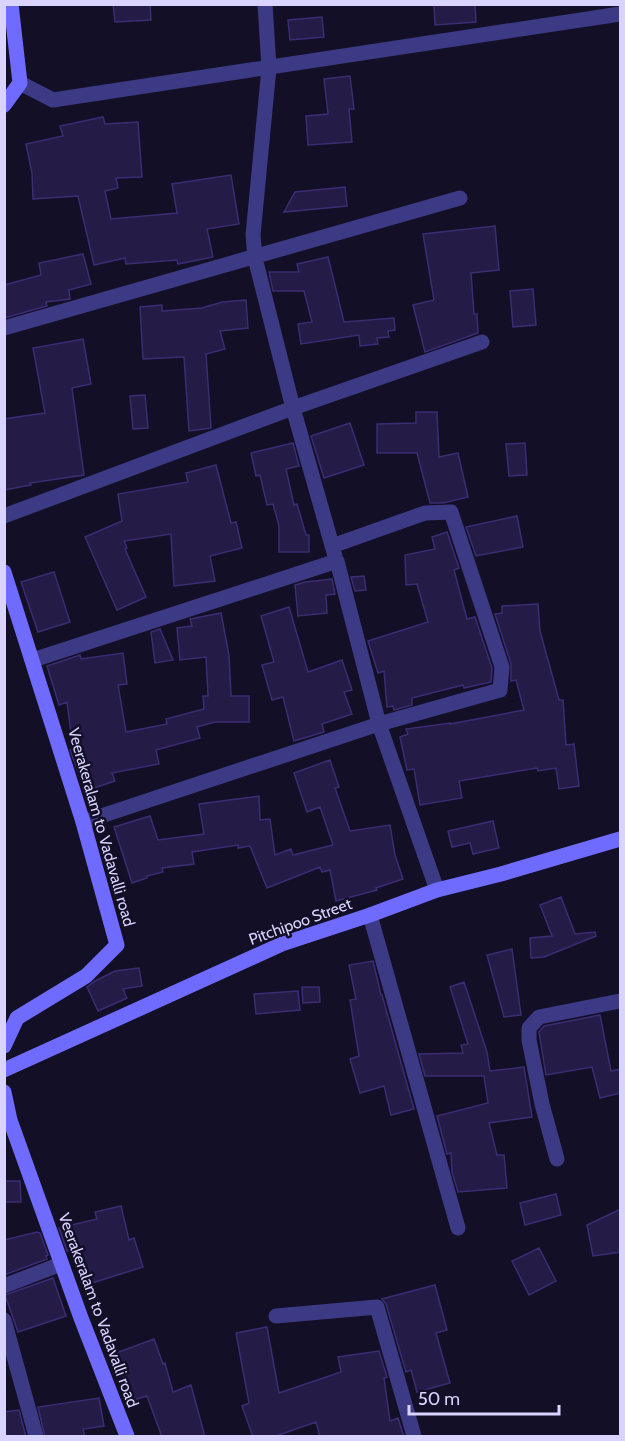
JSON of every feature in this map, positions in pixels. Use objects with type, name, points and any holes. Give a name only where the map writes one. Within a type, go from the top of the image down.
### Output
[{"type":"street","points":[[4,105],[20,83],[11,4]]},
{"type":"street","points":[[265,4],[269,68],[253,236],[255,258],[293,408],[379,724],[437,890]]},
{"type":"street","points":[[20,83],[53,100],[621,14]]},
{"type":"street","points":[[4,328],[460,198]]},
{"type":"street","points":[[4,516],[293,408],[482,342]]},
{"type":"street","points":[[33,660],[334,554],[425,513],[451,512],[502,667],[500,690],[379,724],[83,822]]},
{"type":"street","name":"Veerakeralam to Vadavalli road","points":[[4,572],[83,822],[117,945],[86,976],[17,1018],[4,1046]]},
{"type":"street","name":"Pitchipoo Street","points":[[4,1070],[282,944],[437,890],[621,839]]},
{"type":"street","points":[[370,915],[458,1228]]},
{"type":"street","points":[[557,1159],[529,1040],[530,1028],[539,1017],[621,1001]]},
{"type":"street","name":"Veerakeralam to Vadavalli road","points":[[4,1092],[10,1120],[61,1264],[127,1437]]},
{"type":"street","points":[[4,1286],[61,1264]]},
{"type":"street","points":[[276,1316],[377,1307],[414,1437]]},
{"type":"street","points":[[4,1320],[36,1437]]},
{"type":"building","points":[[113,4],[150,4],[151,20],[115,22]]},
{"type":"building","points":[[434,4],[475,4],[476,22],[435,25]]},
{"type":"building","points":[[322,17],[324,37],[290,40],[288,20]]},
{"type":"building","points":[[350,76],[354,109],[349,109],[352,142],[308,145],[306,116],[328,114],[324,79]]},
{"type":"building","points":[[103,117],[105,124],[138,122],[142,177],[116,178],[118,188],[105,191],[111,219],[177,213],[172,184],[231,175],[239,224],[207,229],[213,257],[178,264],[177,260],[126,264],[125,258],[94,265],[78,196],[33,199],[32,173],[26,144],[63,136],[60,126]]},
{"type":"building","points":[[345,187],[347,206],[284,212],[295,192]]},
{"type":"building","points":[[495,226],[499,270],[471,273],[478,333],[425,352],[413,305],[434,300],[423,234]]},
{"type":"building","points":[[83,254],[91,284],[69,290],[70,299],[46,302],[47,306],[4,318],[4,285],[41,275],[39,263]]},
{"type":"building","points":[[328,257],[344,322],[394,318],[395,330],[388,331],[389,337],[377,338],[378,344],[360,346],[359,335],[301,344],[298,324],[312,322],[304,291],[273,291],[269,272],[299,272],[297,264]]},
{"type":"building","points":[[533,289],[536,325],[513,327],[510,291]]},
{"type":"building","points":[[246,300],[248,328],[220,331],[225,349],[206,354],[211,428],[189,431],[184,357],[143,359],[140,307],[162,305],[162,311],[202,308],[222,302]]},
{"type":"building","points":[[83,339],[91,384],[72,388],[84,475],[30,483],[31,485],[4,490],[4,419],[45,413],[33,348]]},
{"type":"building","points":[[145,395],[148,428],[133,429],[130,396]]},
{"type":"building","points":[[416,412],[437,412],[439,457],[458,453],[468,497],[443,503],[430,503],[417,453],[377,453],[377,424],[416,423]]},
{"type":"building","points":[[350,423],[364,465],[324,478],[311,436]]},
{"type":"building","points":[[293,443],[299,466],[286,469],[294,505],[297,504],[306,535],[309,535],[309,552],[279,552],[279,526],[273,504],[267,505],[260,475],[256,476],[251,453]]},
{"type":"building","points":[[525,443],[527,475],[509,476],[506,444]]},
{"type":"building","points":[[216,465],[231,523],[236,522],[242,548],[210,556],[215,581],[174,586],[171,534],[124,541],[127,548],[125,549],[146,597],[117,610],[85,537],[122,521],[118,494],[188,482],[186,473]]},
{"type":"building","points":[[517,516],[523,547],[476,556],[466,527]]},
{"type":"building","points":[[447,532],[459,568],[454,570],[467,619],[475,617],[492,668],[491,682],[464,688],[463,685],[412,698],[412,705],[394,710],[393,706],[387,707],[384,671],[378,673],[368,641],[428,622],[417,584],[406,585],[405,555],[435,549],[432,537]]},
{"type":"building","points":[[54,572],[70,622],[38,632],[21,582]]},
{"type":"building","points":[[364,576],[366,590],[355,591],[351,577]]},
{"type":"building","points":[[332,579],[335,594],[326,595],[327,613],[298,616],[295,585]]},
{"type":"building","points":[[538,604],[540,631],[559,700],[563,700],[566,745],[574,744],[579,786],[559,789],[556,768],[538,771],[537,768],[459,781],[462,798],[420,805],[414,769],[407,770],[400,737],[408,734],[406,729],[450,724],[524,710],[516,680],[511,681],[511,664],[495,614],[502,613],[502,606]]},
{"type":"building","points":[[289,607],[308,672],[342,660],[352,690],[344,692],[352,714],[322,724],[324,732],[294,741],[283,697],[272,700],[262,665],[274,662],[261,616]]},
{"type":"building","points":[[221,613],[229,655],[231,696],[249,696],[249,722],[215,722],[197,727],[200,738],[156,750],[159,764],[112,773],[115,781],[85,791],[70,750],[73,749],[67,702],[59,705],[47,666],[80,655],[81,659],[123,653],[127,684],[118,685],[126,732],[167,724],[166,719],[204,709],[203,696],[208,696],[206,657],[180,660],[177,628],[192,626],[190,619]]},
{"type":"building","points":[[160,629],[173,660],[155,663],[151,632]]},
{"type":"building","points":[[330,760],[339,787],[335,788],[350,831],[390,825],[395,855],[403,879],[376,888],[377,890],[336,901],[330,870],[322,872],[320,867],[267,888],[250,846],[238,848],[238,845],[192,852],[194,864],[162,868],[163,872],[132,883],[114,827],[150,816],[158,840],[204,834],[199,804],[259,796],[260,820],[270,819],[275,855],[291,849],[293,855],[333,845],[320,807],[307,812],[294,773]]},
{"type":"building","points":[[493,821],[499,848],[473,854],[470,843],[452,847],[448,831]]},
{"type":"building","points":[[561,897],[575,934],[595,932],[596,936],[544,957],[531,958],[530,938],[552,936],[540,905]]},
{"type":"building","points":[[512,949],[521,1015],[504,1017],[487,955]]},
{"type":"building","points":[[373,961],[414,1109],[391,1115],[384,1086],[360,1093],[350,1059],[359,1056],[350,1000],[356,999],[349,965]]},
{"type":"building","points":[[139,968],[142,986],[123,989],[127,998],[98,1011],[87,987],[115,971]]},
{"type":"building","points":[[464,982],[487,1052],[490,1071],[524,1067],[532,1117],[489,1123],[497,1155],[504,1155],[507,1188],[458,1192],[452,1172],[451,1153],[447,1154],[437,1116],[488,1103],[484,1076],[425,1076],[419,1054],[463,1053],[461,1045],[468,1044],[450,987]]},
{"type":"building","points":[[302,987],[319,987],[320,1002],[303,1003]]},
{"type":"building","points":[[298,991],[300,1010],[256,1014],[254,994]]},
{"type":"building","points":[[600,1015],[611,1071],[621,1069],[621,1093],[600,1098],[592,1067],[546,1075],[539,1032],[544,1026]]},
{"type":"building","points":[[4,1181],[20,1181],[21,1202],[4,1202]]},
{"type":"building","points":[[556,1194],[561,1215],[525,1225],[520,1203]]},
{"type":"building","points":[[121,1206],[129,1240],[134,1238],[143,1267],[92,1283],[80,1248],[67,1251],[59,1228],[97,1219],[95,1212]]},
{"type":"building","points":[[621,1209],[621,1252],[593,1256],[587,1225]]},
{"type":"building","points":[[40,1233],[48,1255],[47,1259],[4,1275],[4,1240]]},
{"type":"building","points":[[539,1248],[556,1281],[529,1295],[512,1261]]},
{"type":"building","points":[[53,1278],[66,1316],[18,1332],[5,1295]]},
{"type":"building","points":[[435,1285],[447,1330],[436,1333],[450,1383],[417,1392],[411,1370],[406,1372],[386,1304],[382,1299]]},
{"type":"building","points":[[267,1327],[279,1393],[341,1372],[338,1357],[379,1351],[387,1377],[384,1378],[390,1421],[398,1418],[404,1437],[320,1437],[316,1422],[273,1437],[253,1437],[242,1406],[249,1403],[236,1333]]},
{"type":"building","points":[[154,1339],[163,1364],[165,1363],[173,1392],[191,1385],[205,1437],[162,1437],[147,1396],[129,1401],[116,1353]]},
{"type":"building","points":[[99,1398],[104,1426],[83,1429],[85,1437],[45,1437],[38,1407]]},
{"type":"building","points":[[19,1410],[26,1437],[4,1437],[4,1412]]}]
